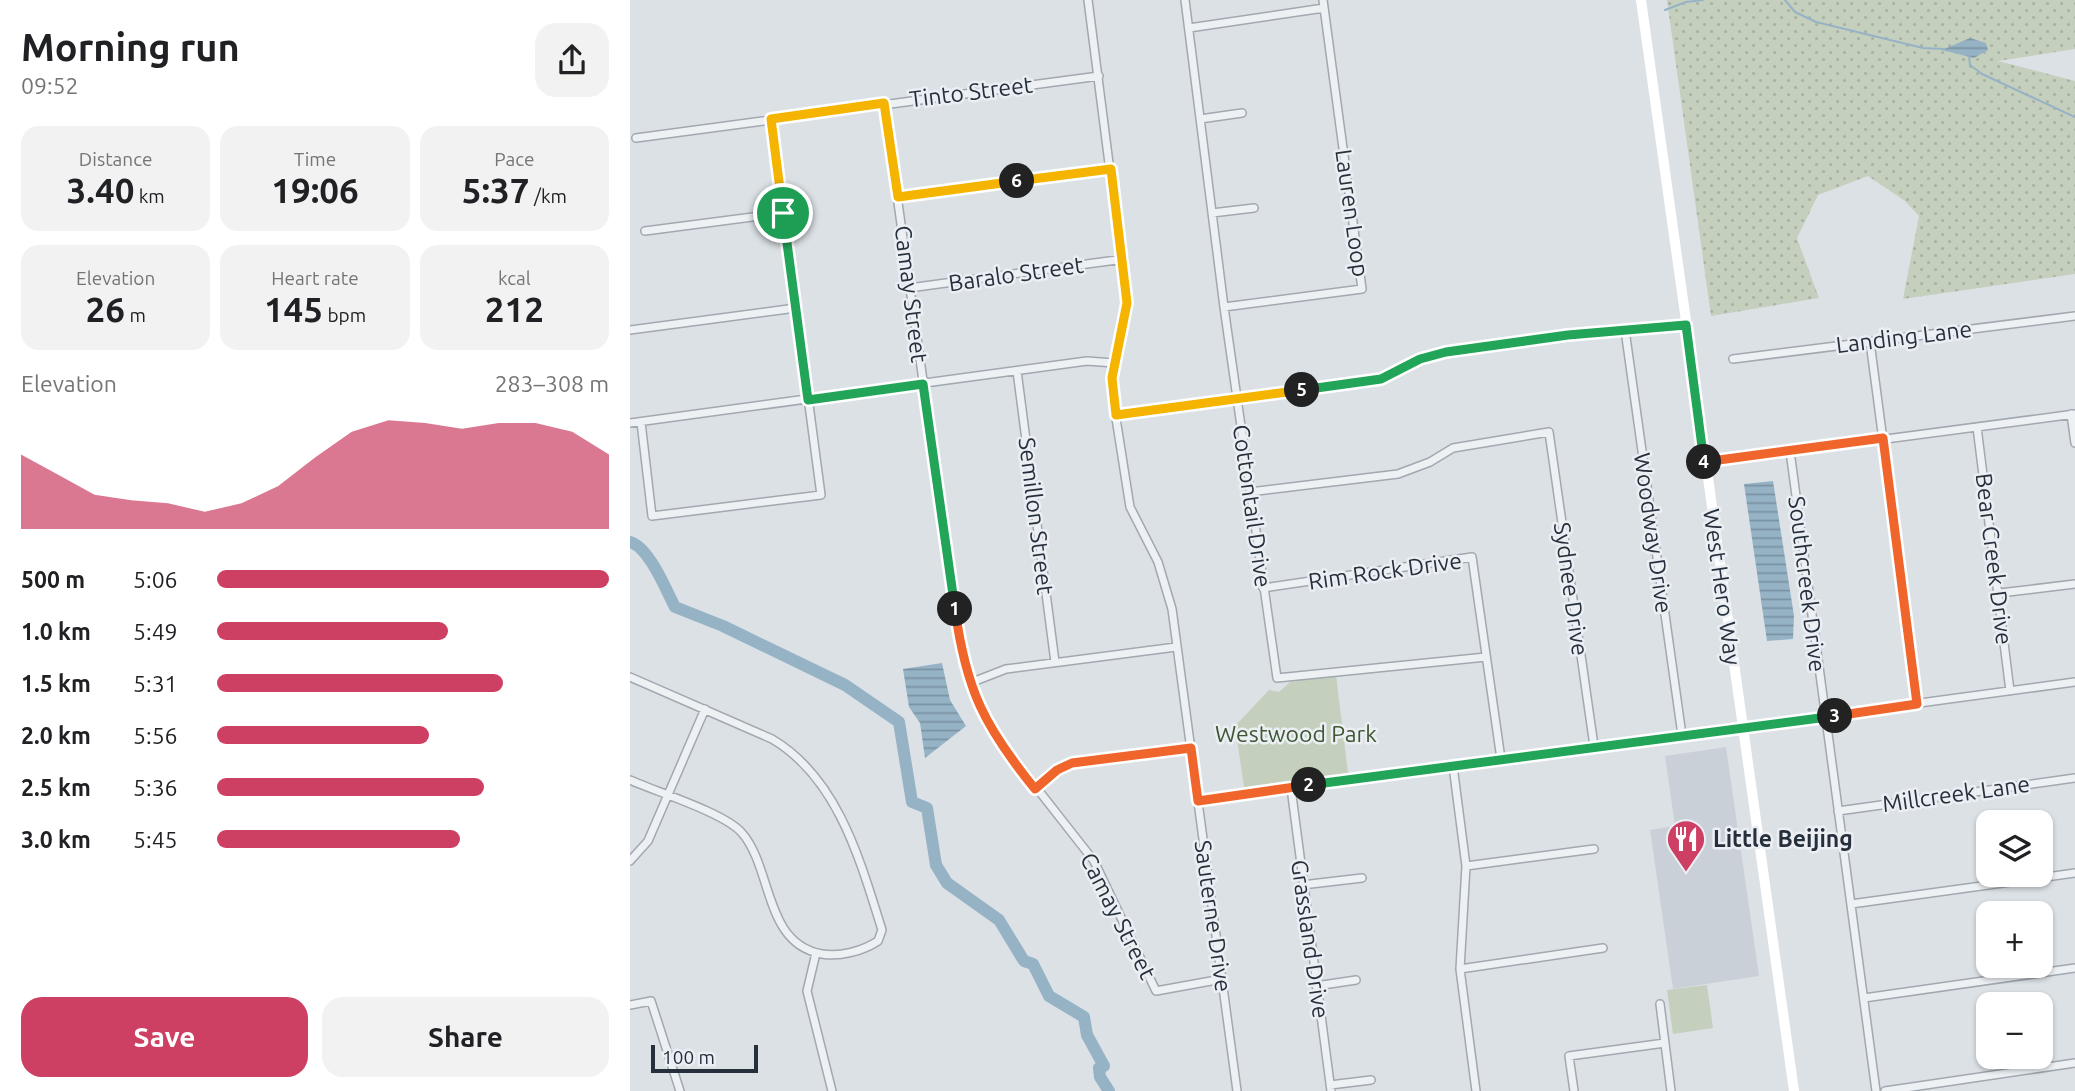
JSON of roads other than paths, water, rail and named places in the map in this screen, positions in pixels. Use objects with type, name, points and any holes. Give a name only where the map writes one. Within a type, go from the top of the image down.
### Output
[{"type":"main road","name":"West Hero Way","points":[[1641,0],[1794,1091]]},
{"type":"street","name":"Sauterne Drive","points":[[1088,0],[1124,260],[1127,303],[1114,363],[1112,393],[1130,507],[1158,562],[1172,609],[1237,1091]]},
{"type":"street","name":"Cottontail Drive","points":[[1185,0],[1224,307],[1277,678],[1486,657]]},
{"type":"street","points":[[1189,28],[1324,4]]},
{"type":"street","name":"Lauren Loop","points":[[1224,307],[1362,289],[1324,4]]},
{"type":"street","name":"Tinto Street","points":[[636,138],[1099,76]]},
{"type":"street","name":"Camay Street","points":[[884,103],[959,637],[970,683],[988,726],[1094,861],[1156,991],[1222,979]]},
{"type":"street","points":[[1200,119],[1242,113]]},
{"type":"street","points":[[640,422],[652,516],[821,495],[771,119]]},
{"type":"street","points":[[898,197],[1111,169]]},
{"type":"street","points":[[1212,213],[1254,208]]},
{"type":"street","points":[[645,231],[783,213]]},
{"type":"street","name":"Baralo Street","points":[[909,288],[1124,260]]},
{"type":"street","points":[[630,330],[796,308]]},
{"type":"street","name":"Landing Lane","points":[[1733,359],[2075,316]]},
{"type":"street","points":[[1116,415],[1381,379],[1420,359],[1446,352],[1686,325]]},
{"type":"street","name":"Woodway Drive","points":[[1625,330],[1682,735]]},
{"type":"street","points":[[1870,342],[1917,704]]},
{"type":"street","points":[[630,423],[1087,361],[1114,363]]},
{"type":"street","name":"Semillon Street","points":[[1017,371],[1055,662]]},
{"type":"street","points":[[1704,463],[2073,414],[2075,443]]},
{"type":"street","name":"Bear Creek Drive","points":[[1977,427],[2000,593],[2010,691]]},
{"type":"street","name":"Sydnee Drive","points":[[1250,492],[1398,474],[1453,448],[1549,432],[1594,746]]},
{"type":"street","name":"Southcreek Drive","points":[[1790,451],[1876,1091]]},
{"type":"street","name":"Rim Rock Drive","points":[[1263,588],[1472,557],[1501,759]]},
{"type":"street","points":[[2000,593],[2075,584]]},
{"type":"street","points":[[970,683],[1006,669],[1177,647]]},
{"type":"street","points":[[630,677],[788,749],[816,776],[846,831],[881,935],[872,945],[836,956],[816,953],[784,930],[751,846],[742,833],[723,820],[630,780]]},
{"type":"street","points":[[1198,801],[2075,682]]},
{"type":"street","points":[[630,861],[649,841],[705,709]]},
{"type":"street","points":[[1035,789],[1057,770],[1072,763],[1191,748]]},
{"type":"street","points":[[1452,766],[1466,866],[1460,969],[1476,1091]]},
{"type":"street","name":"Millcreek Lane","points":[[1838,811],[2075,778]]},
{"type":"street","name":"Grassland Drive","points":[[1291,788],[1331,1088]]},
{"type":"street","points":[[1466,866],[1594,849]]},
{"type":"street","points":[[1851,904],[2075,873]]},
{"type":"street","points":[[1302,885],[1362,878]]},
{"type":"street","points":[[1460,969],[1603,948]]},
{"type":"street","points":[[816,953],[807,992],[832,1091]]},
{"type":"street","points":[[1864,998],[2075,968]]},
{"type":"street","points":[[1316,986],[1356,980]]},
{"type":"street","points":[[630,1005],[651,1002],[680,1091]]},
{"type":"street","points":[[1660,1004],[1671,1091]]},
{"type":"street","points":[[1574,1091],[1569,1056],[1665,1043]]},
{"type":"street","points":[[1885,1091],[2075,1063]]},
{"type":"street","points":[[1331,1088],[1371,1080]]},
{"type":"water","points":[[1970,38],[1986,43],[1988,50],[1974,58],[1942,50]]},
{"type":"water","points":[[1773,481],[1794,616],[1793,639],[1767,641],[1744,484]]},
{"type":"water","points":[[942,663],[950,700],[966,726],[925,758],[920,723],[909,707],[903,669]]},
{"type":"waterway","points":[[1665,10],[1686,2],[1703,0]]},
{"type":"waterway","points":[[1785,0],[1795,12],[1816,22],[1923,48],[1944,49]]},
{"type":"waterway","points":[[1969,56],[1970,65],[1982,74],[2075,117]]},
{"type":"waterway","points":[[630,542],[650,560],[675,607],[723,626],[845,685],[899,722],[912,802],[927,808],[936,865],[947,883],[999,920],[1024,961],[1033,964],[1049,996],[1084,1017],[1087,1035],[1104,1066],[1099,1068],[1100,1077],[1109,1091]]},
{"type":"place","name":"Little Beijing","points":[[1686,873]]},
{"type":"park label","name":"Westwood Park","points":[[1296,734]]}]
